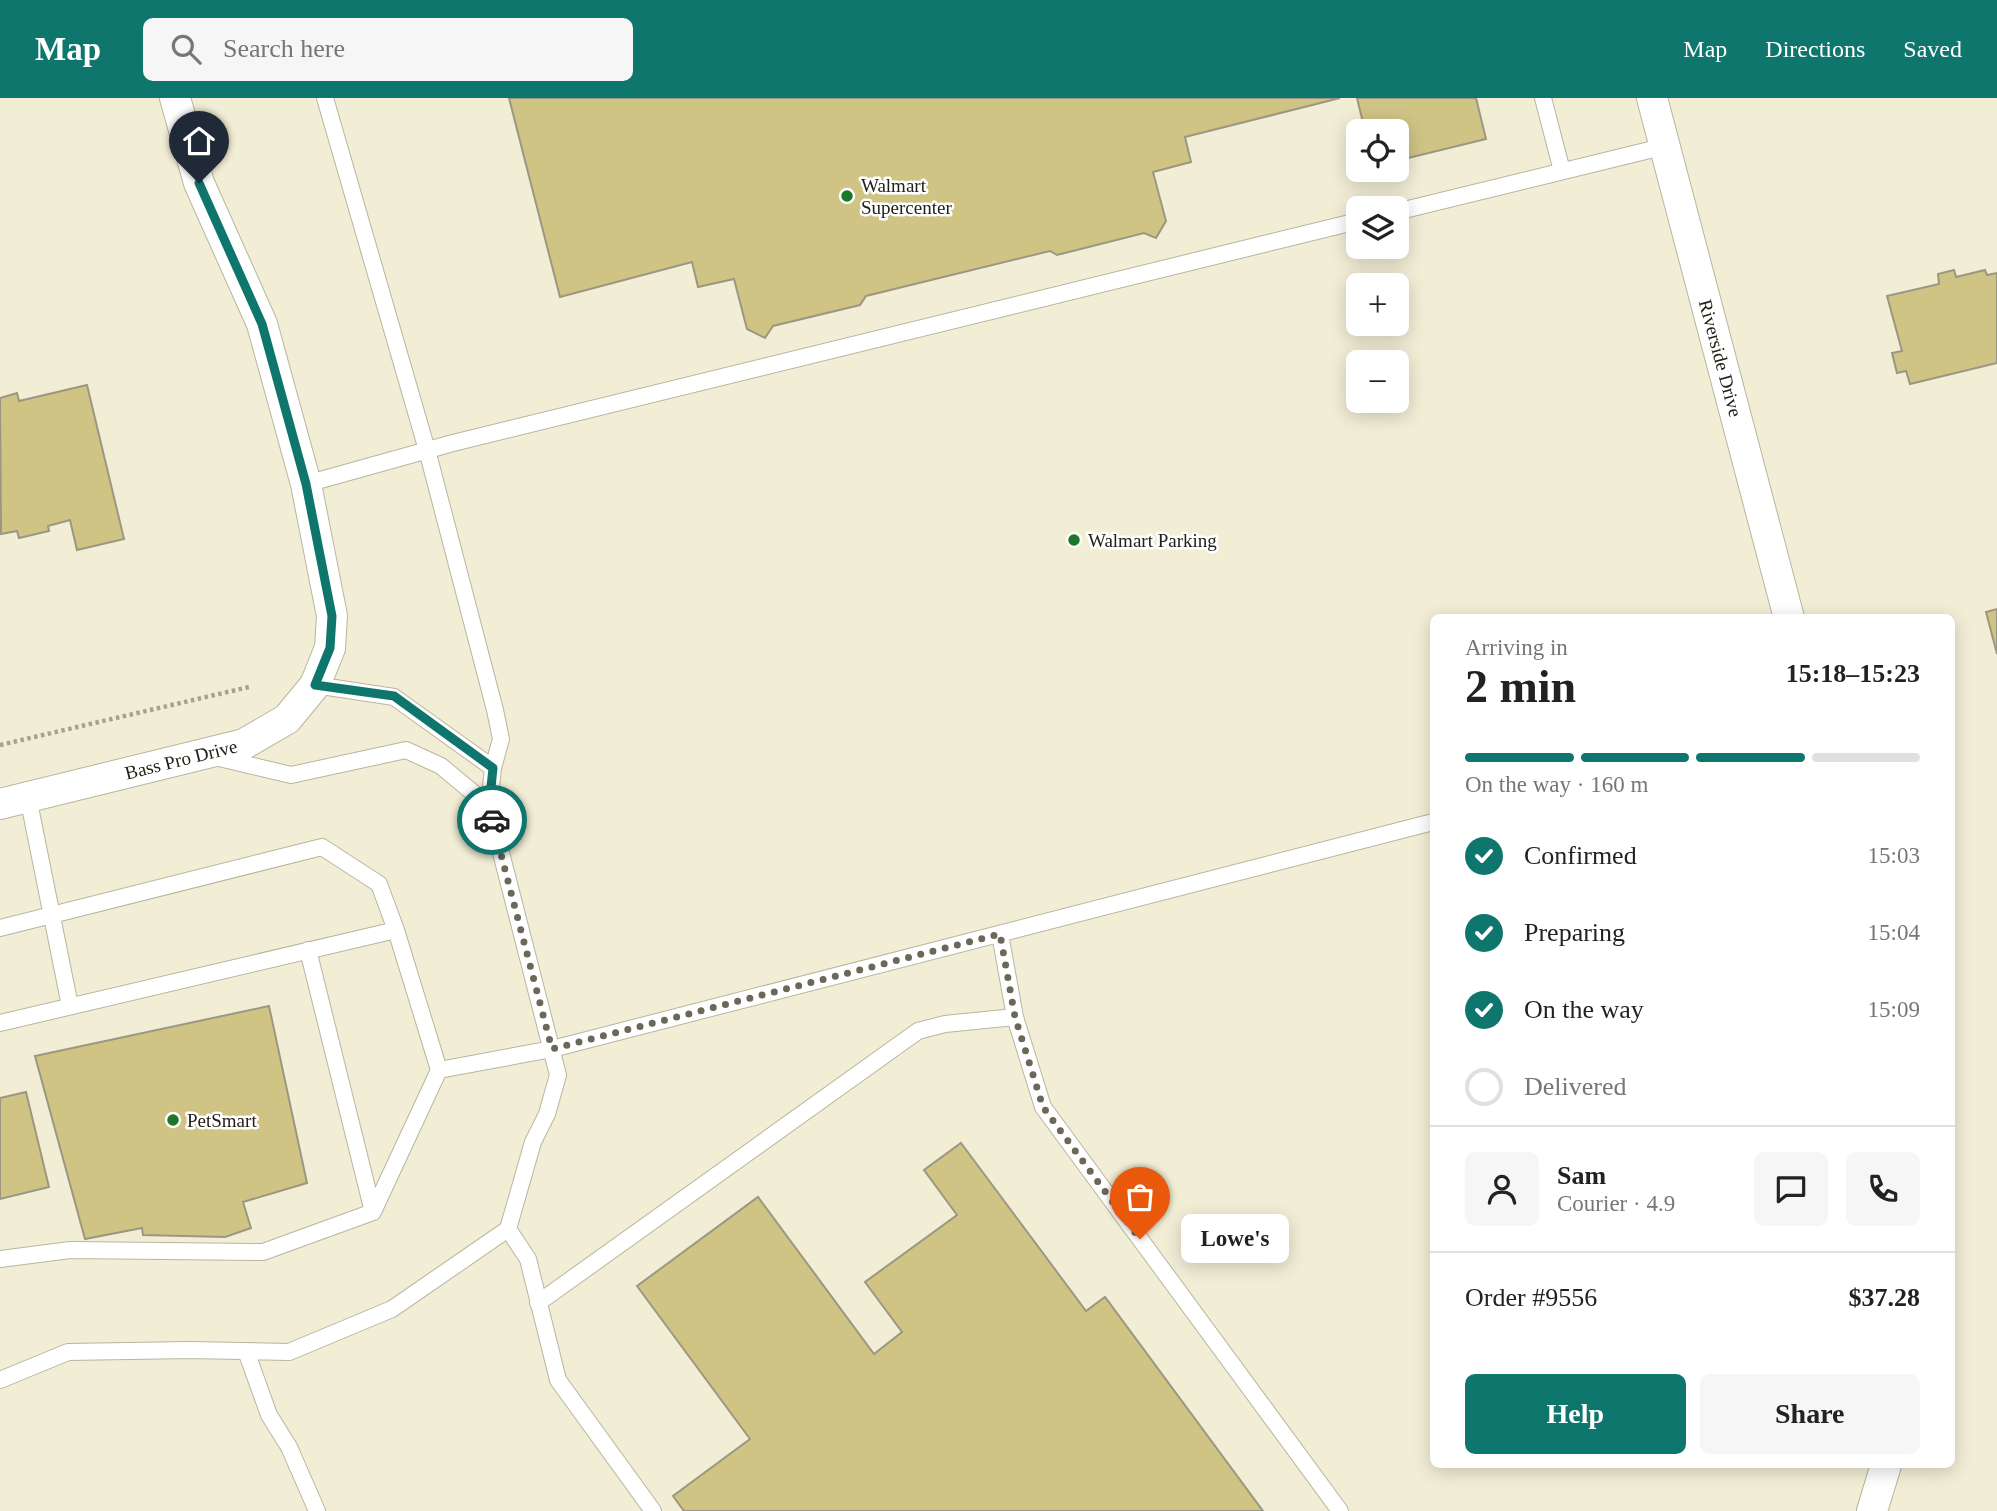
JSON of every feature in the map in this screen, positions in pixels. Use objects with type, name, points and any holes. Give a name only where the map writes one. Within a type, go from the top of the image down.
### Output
[{"type":"street","name":"Bass Pro Drive","points":[[14,800],[244,744],[287,719],[315,685],[330,648],[332,616],[306,484],[262,324],[199,183],[175,98]]},
{"type":"street","name":"Riverside Drive","points":[[1652,98],[1788,614]]},
{"type":"street","points":[[1872,1511],[1885,1468]]},
{"type":"lane","points":[[0,1380],[68,1352],[289,1352],[393,1309],[508,1229],[533,1142],[547,1114],[558,1075],[489,806],[493,768],[500,739],[495,710],[427,450],[325,98]]},
{"type":"lane","points":[[1543,98],[1562,171]]},
{"type":"lane","points":[[1409,209],[1666,146]]},
{"type":"lane","points":[[306,484],[427,450],[1346,224]]},
{"type":"lane","points":[[315,685],[394,696],[493,768]]},
{"type":"lane","points":[[202,754],[291,775],[406,750],[441,766],[489,806]]},
{"type":"lane","points":[[14,800],[50,916],[70,1006]]},
{"type":"lane","points":[[439,1070],[552,1049],[1430,823]]},
{"type":"lane","points":[[0,928],[322,847],[379,884],[439,1070],[373,1212],[263,1252],[70,1250],[0,1259]]},
{"type":"lane","points":[[0,1023],[396,930]]},
{"type":"lane","points":[[1000,934],[1015,1017],[1043,1107],[1340,1511]]},
{"type":"lane","points":[[309,950],[373,1212]]},
{"type":"lane","points":[[538,1303],[918,1031],[945,1024],[1015,1017]]},
{"type":"lane","points":[[508,1229],[527,1259],[558,1380],[653,1511]]},
{"type":"lane","points":[[246,1351],[269,1415],[289,1447],[317,1511]]},
{"type":"path","points":[[0,745],[248,687]]},
{"type":"building","name":"Walmart Supercenter","points":[[509,98],[1340,98],[1185,137],[1191,162],[1153,172],[1166,221],[1156,238],[1144,233],[1057,255],[1050,251],[866,296],[860,305],[773,326],[765,338],[747,329],[734,279],[698,287],[692,262],[560,297]]},
{"type":"building","points":[[1357,98],[1476,98],[1486,139],[1409,158],[1409,119],[1362,119]]},
{"type":"building","points":[[1954,270],[1956,277],[1985,270],[1987,275],[1997,273],[1997,363],[1910,384],[1906,371],[1897,373],[1892,353],[1902,351],[1887,296],[1939,284],[1938,274]]},
{"type":"building","points":[[87,385],[124,539],[77,550],[70,520],[48,526],[49,531],[19,538],[17,531],[1,534],[0,398],[17,393],[19,401]]},
{"type":"building","points":[[1997,609],[1997,654],[1986,612]]},
{"type":"building","name":"PetSmart","points":[[269,1006],[307,1183],[243,1202],[251,1228],[225,1237],[143,1235],[142,1228],[85,1239],[35,1056]]},
{"type":"building","points":[[26,1092],[49,1187],[0,1199],[0,1098]]},
{"type":"building","points":[[961,1143],[1086,1311],[1105,1297],[1263,1511],[684,1511],[673,1496],[750,1439],[637,1286],[758,1197],[874,1354],[902,1332],[865,1282],[957,1215],[924,1170]]},
{"type":"way so far","points":[[492,820],[552,1049],[1000,934],[1015,1017],[1043,1107],[1140,1239]]},
{"type":"place","name":"Walmart Supercenter","points":[[847,196]]},
{"type":"place","name":"Walmart Parking","points":[[1074,540]]},
{"type":"place","name":"PetSmart","points":[[173,1120]]},
{"type":"place","name":"Lowe's","points":[[1140,1239]]},
{"type":"route","points":[[199,183],[262,324],[306,484],[332,616],[330,648],[315,685],[394,696],[493,768],[489,806],[492,820]]}]
